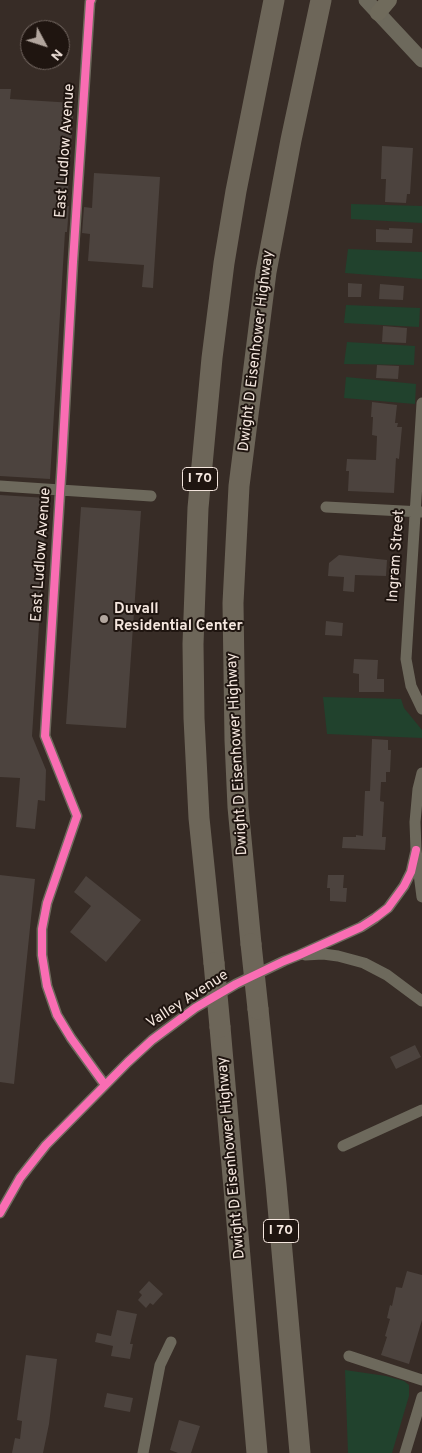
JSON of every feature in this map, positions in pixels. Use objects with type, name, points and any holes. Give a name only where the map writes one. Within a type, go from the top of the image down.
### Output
[{"type":"highway","name":"Dwight D Eisenhower Highway","points":[[257,1453],[220,1027],[199,818],[194,718],[193,644],[198,508],[212,358],[224,262],[236,191],[274,0]]},
{"type":"highway","name":"Dwight D Eisenhower Highway","points":[[300,1453],[276,1184],[238,807],[233,603],[240,486],[266,272],[291,140],[321,3]]},
{"type":"street","name":"East Ludlow Avenue","points":[[91,0],[88,20],[45,736],[77,816],[48,903],[42,929],[43,960],[48,986],[58,1015],[71,1038],[105,1085]]},
{"type":"street","points":[[366,0],[384,6],[422,60]]},
{"type":"street","name":"Ingram Street","points":[[422,403],[419,512],[406,659],[411,686],[422,708]]},
{"type":"street","points":[[0,486],[151,496]]},
{"type":"street","points":[[326,507],[419,512]]},
{"type":"street","points":[[422,772],[415,822],[416,850],[422,897]]},
{"type":"street","name":"Valley Avenue","points":[[0,1213],[20,1178],[36,1157],[105,1085],[152,1040],[188,1013],[236,984],[375,918],[388,908],[404,886],[411,872],[416,850]]},
{"type":"street","name":"Valley Avenue","points":[[299,955],[328,955],[349,958],[364,963],[388,975],[422,1001]]},
{"type":"street","points":[[343,1146],[422,1110]]},
{"type":"street","points":[[143,1453],[160,1365],[171,1342]]},
{"type":"street","points":[[349,1356],[422,1380]]},
{"type":"street","points":[[405,1453],[419,1424],[422,1397]]},
{"type":"green space","points":[[351,204],[422,206],[422,223],[351,219]]},
{"type":"green space","points":[[348,249],[422,252],[422,279],[345,273]]},
{"type":"green space","points":[[346,305],[420,308],[419,327],[344,323]]},
{"type":"green space","points":[[347,342],[415,346],[414,365],[344,364]]},
{"type":"green space","points":[[346,377],[416,384],[415,404],[344,398]]},
{"type":"green space","points":[[323,697],[401,699],[404,708],[422,730],[422,738],[327,734]]},
{"type":"green space","points":[[345,1370],[386,1376],[404,1381],[409,1385],[409,1396],[392,1453],[348,1453]]},
{"type":"building","points":[[0,89],[11,89],[10,99],[74,103],[67,206],[69,206],[67,232],[65,232],[50,479],[0,476]]},
{"type":"building","points":[[382,146],[413,148],[410,194],[407,194],[406,203],[385,202],[386,179],[381,179]]},
{"type":"building","points":[[94,173],[160,177],[153,288],[142,287],[144,265],[88,261],[90,234],[82,233],[84,207],[92,208]]},
{"type":"building","points":[[389,228],[413,229],[412,243],[376,242],[376,229],[389,230]]},
{"type":"building","points":[[348,283],[362,284],[361,297],[348,297]]},
{"type":"building","points":[[380,284],[404,286],[403,300],[379,299]]},
{"type":"building","points":[[383,326],[407,328],[406,343],[382,342]]},
{"type":"building","points":[[377,365],[399,366],[398,379],[376,378]]},
{"type":"building","points":[[372,402],[397,405],[395,423],[398,423],[397,427],[402,427],[399,459],[396,458],[394,493],[348,491],[349,471],[346,471],[347,459],[376,460],[377,436],[372,435]]},
{"type":"building","points":[[0,495],[47,498],[32,736],[46,770],[45,801],[38,800],[35,829],[16,827],[20,778],[0,777]]},
{"type":"building","name":"Duvall Residential Center","points":[[81,507],[141,511],[126,728],[66,724]]},
{"type":"building","points":[[339,555],[387,560],[386,576],[355,575],[354,592],[343,591],[344,577],[328,576],[329,563]]},
{"type":"building","points":[[326,621],[343,623],[342,636],[325,635]]},
{"type":"building","points":[[354,659],[378,660],[377,679],[384,679],[384,692],[359,692],[359,674],[353,673]]},
{"type":"building","points":[[372,739],[388,740],[388,750],[391,750],[390,772],[386,772],[386,782],[381,782],[380,801],[384,802],[382,837],[386,837],[385,850],[342,848],[343,837],[363,836],[365,791],[370,791]]},
{"type":"building","points":[[0,875],[35,879],[14,1084],[0,1082]]},
{"type":"building","points":[[328,875],[344,875],[343,888],[347,888],[346,902],[330,901],[330,888],[327,888]]},
{"type":"building","points":[[86,876],[141,920],[106,962],[70,932],[91,906],[74,892]]},
{"type":"building","points":[[415,1045],[421,1057],[396,1069],[390,1057]]},
{"type":"building","points":[[407,1271],[422,1275],[422,1320],[409,1364],[381,1355],[387,1337],[385,1336],[390,1319],[387,1318],[390,1305],[392,1306],[396,1287],[402,1288]]},
{"type":"building","points":[[149,1281],[163,1294],[153,1305],[150,1303],[146,1308],[138,1300],[142,1295],[139,1292]]},
{"type":"building","points":[[117,1310],[137,1314],[130,1344],[133,1344],[130,1359],[111,1356],[113,1346],[95,1342],[97,1333],[111,1336]]},
{"type":"building","points":[[26,1355],[57,1359],[49,1424],[43,1453],[12,1453],[15,1438],[20,1439],[22,1421],[17,1420]]},
{"type":"building","points":[[107,1393],[133,1398],[130,1412],[104,1407]]},
{"type":"building","points":[[179,1420],[200,1426],[191,1453],[178,1453],[170,1450]]},
{"type":"cycle path","points":[[91,0],[73,262],[45,736],[77,816],[47,903],[42,929],[42,955],[47,986],[57,1015],[105,1085]]},
{"type":"cycle path","points":[[0,1213],[20,1178],[46,1145],[152,1040],[195,1008],[236,984],[361,927],[375,918],[388,908],[404,886],[411,872],[416,850]]},
{"type":"place","name":"Duvall Residential Center","points":[[104,619]]}]
